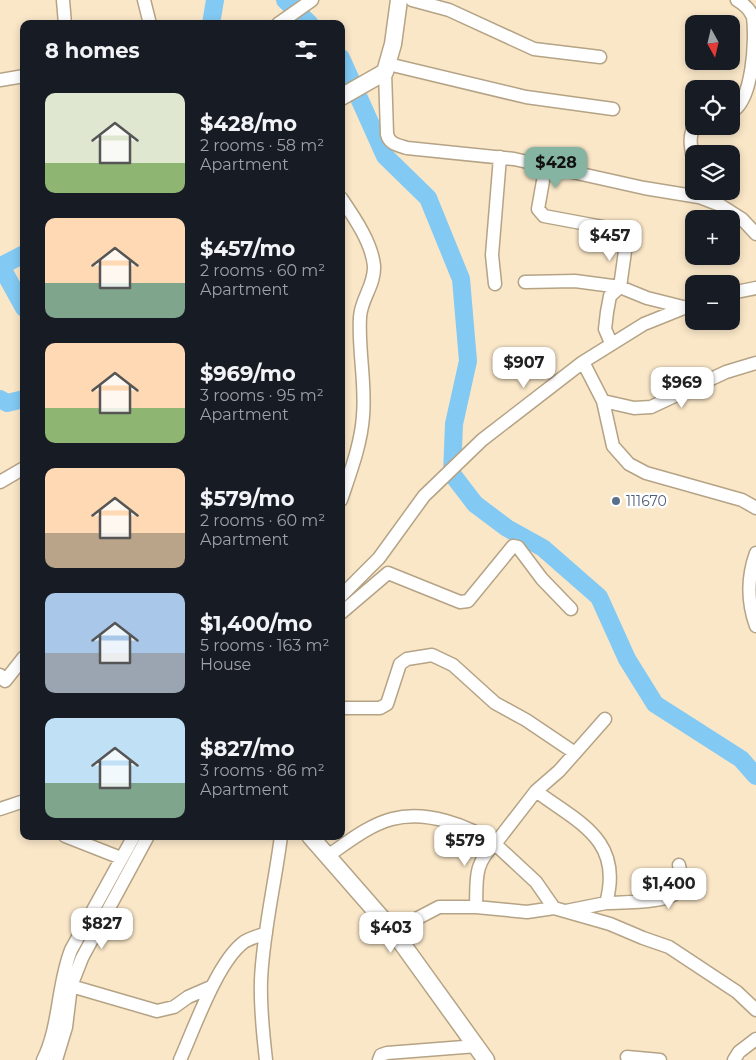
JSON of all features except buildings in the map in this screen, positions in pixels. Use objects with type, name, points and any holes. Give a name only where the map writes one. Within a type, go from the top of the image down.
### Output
[{"type":"main road","points":[[345,94],[365,84],[387,68],[399,0]]},
{"type":"main road","points":[[314,840],[394,931],[486,1060]]},
{"type":"street","points":[[63,0],[65,20]]},
{"type":"street","points":[[144,0],[149,20]]},
{"type":"street","points":[[283,20],[312,0]]},
{"type":"street","points":[[412,0],[449,10],[534,49],[600,57]]},
{"type":"street","points":[[737,0],[748,9],[754,18],[754,67],[740,107]]},
{"type":"street","points":[[614,109],[526,98],[387,68],[387,134],[388,140],[392,143],[407,148],[500,157],[546,164],[570,172],[644,188],[685,192]]},
{"type":"street","points":[[0,80],[20,77]]},
{"type":"street","points":[[495,284],[492,236],[500,157]]},
{"type":"street","points":[[546,164],[538,209],[544,216],[624,232],[627,237],[620,287],[610,296],[607,312],[605,329],[611,343]]},
{"type":"street","points":[[710,200],[742,218],[756,234]]},
{"type":"street","points":[[345,205],[370,251],[374,267],[371,285],[361,306],[360,319],[364,373],[363,416],[354,462],[345,488]]},
{"type":"street","points":[[525,282],[575,282],[620,287],[647,298],[685,305]]},
{"type":"street","points":[[740,292],[756,288]]},
{"type":"street","points":[[345,592],[380,558],[424,496],[482,440],[583,362],[611,343],[644,324],[685,307]]},
{"type":"street","points":[[583,362],[604,401],[613,446],[628,464],[646,473],[742,500],[756,508]]},
{"type":"street","points":[[604,401],[634,408],[651,407],[726,372],[756,362]]},
{"type":"street","points":[[0,482],[20,470]]},
{"type":"street","points":[[345,610],[388,574],[460,602],[468,601],[513,546],[518,547],[542,579],[571,609]]},
{"type":"street","points":[[756,553],[749,581],[751,612],[756,626]]},
{"type":"street","points":[[345,708],[380,708],[387,704],[400,664],[407,659],[432,655],[453,665],[495,703],[526,720],[575,753]]},
{"type":"street","points":[[2,680],[20,661]]},
{"type":"street","points":[[476,907],[479,864],[483,855],[494,844],[536,790],[559,771],[605,719]]},
{"type":"street","points":[[536,790],[582,822],[602,843],[610,870],[609,892],[606,903]]},
{"type":"street","points":[[0,809],[20,802]]},
{"type":"street","points":[[329,856],[368,829],[393,818],[428,818],[466,827],[494,844],[536,882],[559,910],[610,924],[669,946],[737,992],[756,1010]]},
{"type":"street","points":[[74,840],[121,858]]},
{"type":"street","points":[[43,1060],[51,1043],[64,970],[71,950],[132,840]]},
{"type":"street","points":[[56,1060],[66,1027],[71,986],[82,958],[146,840]]},
{"type":"street","points":[[266,1060],[262,1029],[261,980],[280,840]]},
{"type":"street","points":[[394,931],[439,907],[476,907],[527,912],[559,910],[606,903],[655,900],[680,891],[682,886],[679,865]]},
{"type":"street","points":[[180,1060],[212,987],[234,954],[245,942],[266,933]]},
{"type":"street","points":[[71,986],[157,1010],[174,1007],[188,997],[212,987]]},
{"type":"street","points":[[734,1060],[739,1052],[756,1038]]},
{"type":"street","points":[[379,1060],[381,1055],[386,1053],[477,1046]]},
{"type":"street","points":[[627,1057],[660,1060]]},
{"type":"waterway","points":[[212,20],[215,0]]},
{"type":"waterway","points":[[285,0],[306,20]]},
{"type":"waterway","points":[[345,67],[385,156],[428,198],[461,279],[468,361],[454,424],[452,474],[475,504],[507,528],[543,548],[599,597],[627,659],[655,704],[741,759],[756,776]]},
{"type":"waterway","points":[[20,256],[1,266],[20,301]]},
{"type":"waterway","points":[[0,399],[7,403],[20,400]]},
{"type":"place","name":"111670","points":[[616,501]]}]
